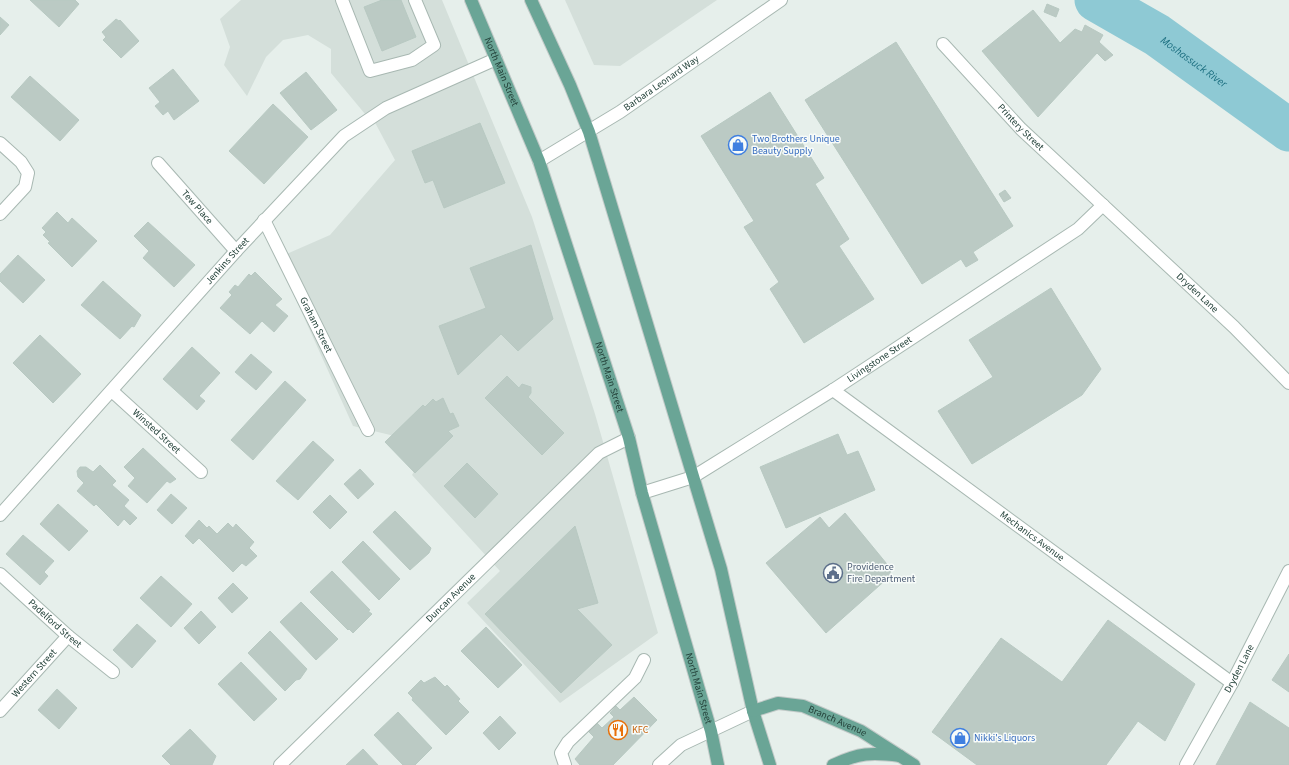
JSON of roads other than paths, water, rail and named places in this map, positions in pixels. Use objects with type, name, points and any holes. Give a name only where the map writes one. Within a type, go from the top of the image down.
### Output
[{"type":"main road","name":"North Main Street","points":[[471,0],[539,161],[629,438],[642,493],[711,731],[718,765]]},
{"type":"main road","points":[[531,0],[570,85],[589,132],[721,569],[753,711],[770,765]]},
{"type":"main road","name":"Branch Avenue","points":[[753,711],[778,703],[803,706],[862,731],[914,765]]},
{"type":"main road","points":[[833,765],[848,758],[874,753],[902,757]]},
{"type":"street","points":[[342,0],[370,71],[412,60],[434,45],[415,0]]},
{"type":"street","name":"Barbara Leonard Way","points":[[539,161],[589,132],[781,0]]},
{"type":"street","name":"Printery Street","points":[[943,44],[1021,129],[1103,205]]},
{"type":"street","name":"Jenkins Street","points":[[0,515],[264,220],[344,136],[386,108],[496,59]]},
{"type":"street","points":[[0,143],[21,162],[28,173],[25,187],[0,214]]},
{"type":"street","name":"Tew Place","points":[[158,163],[236,251]]},
{"type":"street","name":"Dryden Lane","points":[[1103,205],[1234,327],[1289,383]]},
{"type":"street","name":"Livingstone Street","points":[[642,493],[693,477],[833,390],[1078,229],[1103,205]]},
{"type":"street","name":"Graham Street","points":[[264,220],[368,430]]},
{"type":"street","name":"Mechanics Avenue","points":[[833,390],[1232,683]]},
{"type":"street","name":"Winsted Street","points":[[112,391],[201,472]]},
{"type":"street","name":"Duncan Avenue","points":[[280,765],[599,453],[629,438]]},
{"type":"street","name":"Dryden Lane","points":[[1186,765],[1232,683],[1289,570]]},
{"type":"street","name":"Padelford Street","points":[[0,574],[68,636],[113,672]]},
{"type":"street","name":"Western Street","points":[[0,711],[68,636]]},
{"type":"street","points":[[565,765],[561,753],[568,742],[635,678],[644,660]]},
{"type":"street","points":[[659,765],[681,745],[753,711]]},
{"type":"waterway","name":"Moshassuck River","points":[[1096,0],[1157,35],[1289,130]]},
{"type":"place","name":"Two Brothers Unique Beauty Supply","points":[[738,145]]},
{"type":"place","name":"Providence Fire Department","points":[[833,573]]},
{"type":"place","name":"KFC","points":[[618,730]]},
{"type":"place","name":"Nikki's Liquors","points":[[960,738]]}]
